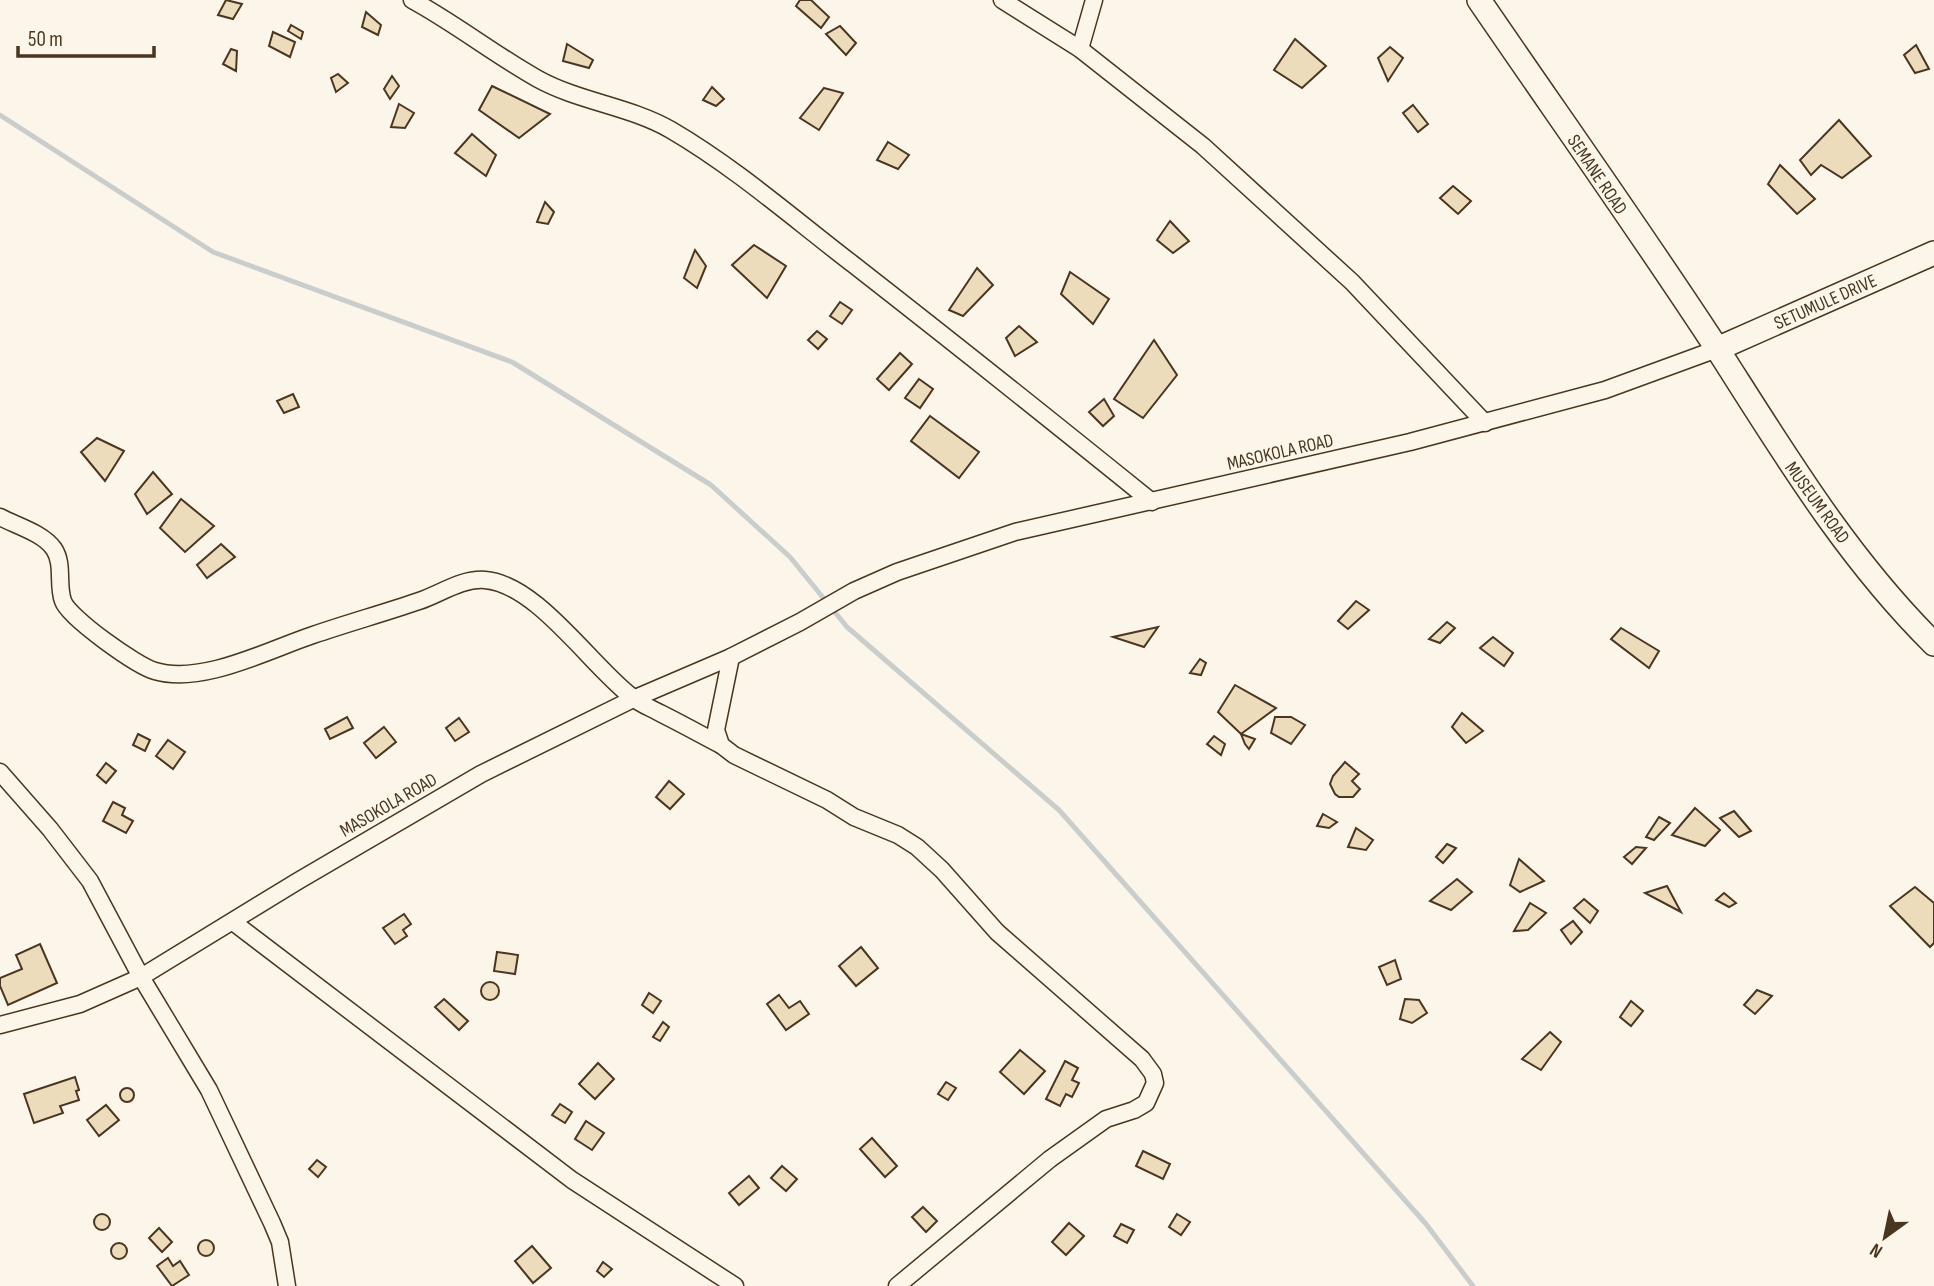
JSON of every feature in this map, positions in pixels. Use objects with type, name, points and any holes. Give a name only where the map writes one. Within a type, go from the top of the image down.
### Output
[{"type":"street","points":[[412,0],[538,79],[583,99],[627,111],[648,120],[696,147],[762,193],[985,367],[1152,502]]},
{"type":"street","points":[[1002,0],[1080,49],[1203,146],[1342,272],[1485,423]]},
{"type":"street","points":[[1080,49],[1094,0]]},
{"type":"street","name":"SEMANE ROAD","points":[[1479,0],[1717,349]]},
{"type":"street","name":"SETUMULE DRIVE","points":[[1717,349],[1934,253]]},
{"type":"street","name":"MASOKOLA ROAD","points":[[0,1025],[80,1004],[141,977],[481,774],[633,699],[731,657],[853,591],[897,572],[1014,532],[1485,423],[1605,390],[1717,349]]},
{"type":"street","name":"MUSEUM ROAD","points":[[1717,349],[1783,454],[1873,579],[1934,643]]},
{"type":"street","points":[[0,517],[36,534],[52,547],[57,555],[61,595],[67,610],[101,637],[154,671],[181,674],[216,670],[421,601],[468,582],[486,580],[513,589],[545,611],[633,699],[721,745],[734,755],[827,800],[854,817],[898,835],[917,847],[943,870],[997,932],[1142,1059],[1153,1074],[1155,1083],[1146,1103],[1106,1119],[1050,1159],[897,1286]]},
{"type":"street","points":[[721,745],[716,730],[731,657]]},
{"type":"street","points":[[0,772],[50,829],[90,881],[141,977],[209,1090],[280,1242],[287,1286]]},
{"type":"street","points":[[233,922],[572,1180],[735,1286]]},
{"type":"building","points":[[226,0],[242,4],[233,19],[218,15]]},
{"type":"building","points":[[800,0],[811,0],[829,17],[821,28],[796,6]]},
{"type":"building","points":[[366,12],[381,25],[378,35],[362,27]]},
{"type":"building","points":[[291,25],[303,32],[301,39],[288,31]]},
{"type":"building","points":[[840,26],[856,43],[846,55],[826,34]]},
{"type":"building","points":[[273,32],[295,42],[290,57],[269,46]]},
{"type":"building","points":[[1295,39],[1326,66],[1302,88],[1274,70]]},
{"type":"building","points":[[567,44],[593,60],[589,68],[563,61]]},
{"type":"building","points":[[1916,45],[1929,69],[1915,73],[1904,55]]},
{"type":"building","points":[[1390,47],[1403,58],[1388,81],[1378,58]]},
{"type":"building","points":[[231,49],[237,51],[236,71],[223,64]]},
{"type":"building","points":[[338,74],[348,83],[336,92],[331,78]]},
{"type":"building","points":[[392,76],[399,86],[390,99],[384,89]]},
{"type":"building","points":[[492,86],[550,114],[519,138],[479,110]]},
{"type":"building","points":[[712,87],[724,99],[716,106],[703,100]]},
{"type":"building","points":[[824,88],[843,93],[819,130],[800,118]]},
{"type":"building","points":[[399,104],[414,113],[405,128],[391,127]]},
{"type":"building","points":[[1413,105],[1428,124],[1418,132],[1403,113]]},
{"type":"building","points":[[1839,120],[1871,156],[1842,178],[1821,165],[1811,175],[1800,160]]},
{"type":"building","points":[[472,134],[496,155],[486,176],[455,153]]},
{"type":"building","points":[[888,142],[909,155],[898,169],[877,160]]},
{"type":"building","points":[[1780,165],[1815,199],[1797,214],[1768,184]]},
{"type":"building","points":[[1453,186],[1471,201],[1458,214],[1440,198]]},
{"type":"building","points":[[545,202],[554,212],[548,224],[537,222]]},
{"type":"building","points":[[1170,221],[1189,241],[1173,253],[1157,240]]},
{"type":"building","points":[[754,245],[786,266],[767,298],[732,265]]},
{"type":"building","points":[[695,250],[706,266],[697,288],[684,278]]},
{"type":"building","points":[[977,268],[993,285],[963,316],[949,310]]},
{"type":"building","points":[[1070,272],[1109,299],[1093,324],[1061,294]]},
{"type":"building","points":[[840,302],[852,310],[842,324],[830,316]]},
{"type":"building","points":[[1019,326],[1037,342],[1015,356],[1006,338]]},
{"type":"building","points":[[817,331],[827,339],[818,349],[808,340]]},
{"type":"building","points":[[1154,340],[1177,375],[1143,418],[1114,399]]},
{"type":"building","points":[[900,353],[912,364],[889,390],[877,379]]},
{"type":"building","points":[[919,379],[933,389],[920,408],[905,398]]},
{"type":"building","points":[[293,394],[299,407],[284,413],[277,401]]},
{"type":"building","points":[[1104,399],[1114,416],[1103,426],[1089,412]]},
{"type":"building","points":[[930,416],[979,452],[959,478],[911,441]]},
{"type":"building","points":[[97,438],[124,451],[105,481],[81,452]]},
{"type":"building","points":[[153,472],[172,494],[147,514],[135,494]]},
{"type":"building","points":[[181,499],[214,526],[185,552],[160,528]]},
{"type":"building","points":[[221,544],[235,557],[207,578],[197,565]]},
{"type":"building","points":[[1356,601],[1369,610],[1348,629],[1338,621]]},
{"type":"building","points":[[1447,622],[1455,628],[1440,643],[1429,639]]},
{"type":"building","points":[[1158,627],[1144,647],[1113,637]]},
{"type":"building","points":[[1621,628],[1659,651],[1649,668],[1611,639]]},
{"type":"building","points":[[1493,637],[1513,653],[1504,666],[1480,648]]},
{"type":"building","points":[[1200,659],[1206,663],[1201,675],[1190,673]]},
{"type":"building","points":[[1235,685],[1276,708],[1241,734],[1218,712]]},
{"type":"building","points":[[1462,713],[1483,731],[1466,743],[1452,727]]},
{"type":"building","points":[[347,717],[353,728],[330,739],[325,729]]},
{"type":"building","points":[[1275,717],[1291,717],[1305,725],[1291,744],[1271,733]]},
{"type":"building","points":[[459,718],[469,732],[455,741],[446,728]]},
{"type":"building","points":[[384,727],[396,742],[376,758],[364,743]]},
{"type":"building","points":[[138,734],[150,740],[145,751],[133,745]]},
{"type":"building","points":[[1241,734],[1255,739],[1249,749],[1245,744]]},
{"type":"building","points":[[1214,736],[1225,744],[1221,755],[1207,744]]},
{"type":"building","points":[[168,740],[185,752],[173,769],[156,756]]},
{"type":"building","points":[[1345,762],[1359,774],[1352,781],[1360,789],[1353,797],[1339,797],[1330,784]]},
{"type":"building","points":[[106,763],[116,771],[106,783],[97,775]]},
{"type":"building","points":[[669,781],[684,794],[670,809],[656,797]]},
{"type":"building","points":[[113,802],[125,808],[122,815],[133,821],[126,833],[103,821]]},
{"type":"building","points":[[1695,808],[1720,830],[1705,846],[1672,835]]},
{"type":"building","points":[[1734,811],[1751,831],[1739,837],[1720,818]]},
{"type":"building","points":[[1323,814],[1337,822],[1329,828],[1317,826]]},
{"type":"building","points":[[1659,817],[1670,823],[1654,840],[1646,837]]},
{"type":"building","points":[[1356,828],[1373,840],[1366,850],[1348,847]]},
{"type":"building","points":[[1447,844],[1456,848],[1443,863],[1436,857]]},
{"type":"building","points":[[1636,847],[1646,848],[1632,864],[1624,857]]},
{"type":"building","points":[[1519,859],[1544,881],[1520,892],[1510,885]]},
{"type":"building","points":[[1457,879],[1472,892],[1451,910],[1430,901]]},
{"type":"building","points":[[1667,886],[1681,912],[1645,893]]},
{"type":"building","points":[[1915,887],[1934,903],[1934,943],[1930,947],[1890,906]]},
{"type":"building","points":[[1724,893],[1736,903],[1729,907],[1716,900]]},
{"type":"building","points":[[1584,899],[1598,911],[1590,923],[1574,908]]},
{"type":"building","points":[[1530,903],[1546,913],[1528,930],[1514,931]]},
{"type":"building","points":[[404,914],[411,924],[403,930],[407,936],[395,944],[383,928]]},
{"type":"building","points":[[1573,921],[1582,932],[1571,944],[1561,930]]},
{"type":"building","points":[[40,944],[57,983],[8,1005],[0,986],[0,978],[22,969],[16,955]]},
{"type":"building","points":[[861,947],[878,968],[856,986],[839,966]]},
{"type":"building","points":[[497,952],[518,955],[515,974],[494,971]]},
{"type":"building","points":[[1395,960],[1401,979],[1387,985],[1379,967]]},
{"type":"building","points":[[490,982],[496,985],[499,991],[496,997],[490,1000],[484,997],[481,991],[484,985]]},
{"type":"building","points":[[1757,990],[1772,996],[1755,1014],[1744,1005]]},
{"type":"building","points":[[649,993],[661,1001],[653,1013],[642,1005]]},
{"type":"building","points":[[779,995],[789,1008],[800,1001],[809,1014],[786,1030],[767,1004]]},
{"type":"building","points":[[444,999],[468,1021],[459,1030],[435,1007]]},
{"type":"building","points":[[1405,999],[1419,1000],[1427,1013],[1412,1023],[1400,1019]]},
{"type":"building","points":[[1631,1001],[1643,1011],[1631,1026],[1620,1017]]},
{"type":"building","points":[[663,1022],[669,1027],[660,1041],[653,1037]]},
{"type":"building","points":[[1550,1032],[1561,1042],[1541,1070],[1522,1059]]},
{"type":"building","points":[[1020,1050],[1045,1071],[1024,1094],[1000,1072]]},
{"type":"building","points":[[1065,1061],[1078,1068],[1072,1080],[1079,1083],[1072,1097],[1066,1094],[1060,1106],[1046,1099]]},
{"type":"building","points":[[598,1063],[614,1079],[595,1099],[579,1084]]},
{"type":"building","points":[[75,1077],[79,1100],[60,1106],[63,1113],[34,1123],[24,1094]]},
{"type":"building","points":[[946,1082],[956,1088],[948,1100],[938,1094]]},
{"type":"building","points":[[124,1088],[130,1088],[134,1095],[130,1102],[124,1102],[120,1098],[120,1092]]},
{"type":"building","points":[[560,1104],[572,1112],[565,1123],[552,1115]]},
{"type":"building","points":[[106,1105],[119,1120],[99,1136],[87,1120]]},
{"type":"building","points":[[586,1121],[604,1133],[592,1150],[575,1139]]},
{"type":"building","points":[[872,1138],[897,1166],[885,1177],[860,1149]]},
{"type":"building","points":[[1143,1151],[1170,1164],[1163,1179],[1136,1166]]},
{"type":"building","points":[[317,1160],[326,1167],[318,1177],[309,1169]]},
{"type":"building","points":[[782,1166],[797,1179],[786,1191],[771,1178]]},
{"type":"building","points":[[749,1176],[759,1188],[739,1205],[729,1193]]},
{"type":"building","points":[[923,1207],[937,1221],[926,1232],[912,1217]]},
{"type":"building","points":[[102,1214],[108,1216],[108,1228],[102,1230],[96,1228],[94,1222],[96,1216]]},
{"type":"building","points":[[1177,1214],[1190,1222],[1181,1235],[1169,1227]]},
{"type":"building","points":[[1069,1223],[1084,1236],[1066,1255],[1052,1242]]},
{"type":"building","points":[[1121,1224],[1134,1230],[1127,1243],[1114,1236]]},
{"type":"building","points":[[159,1228],[172,1242],[162,1252],[149,1238]]},
{"type":"building","points":[[206,1240],[212,1242],[212,1254],[206,1256],[200,1254],[198,1248],[200,1242]]},
{"type":"building","points":[[119,1243],[127,1251],[119,1259],[111,1251]]},
{"type":"building","points":[[532,1246],[551,1268],[533,1283],[515,1261]]},
{"type":"building","points":[[168,1258],[173,1266],[180,1261],[189,1275],[172,1286],[157,1266]]},
{"type":"building","points":[[603,1262],[612,1269],[604,1277],[597,1271]]},
{"type":"waterway","points":[[0,115],[213,252],[512,362],[711,485],[790,557],[847,627],[1059,810],[1426,1224],[1473,1286]]}]
